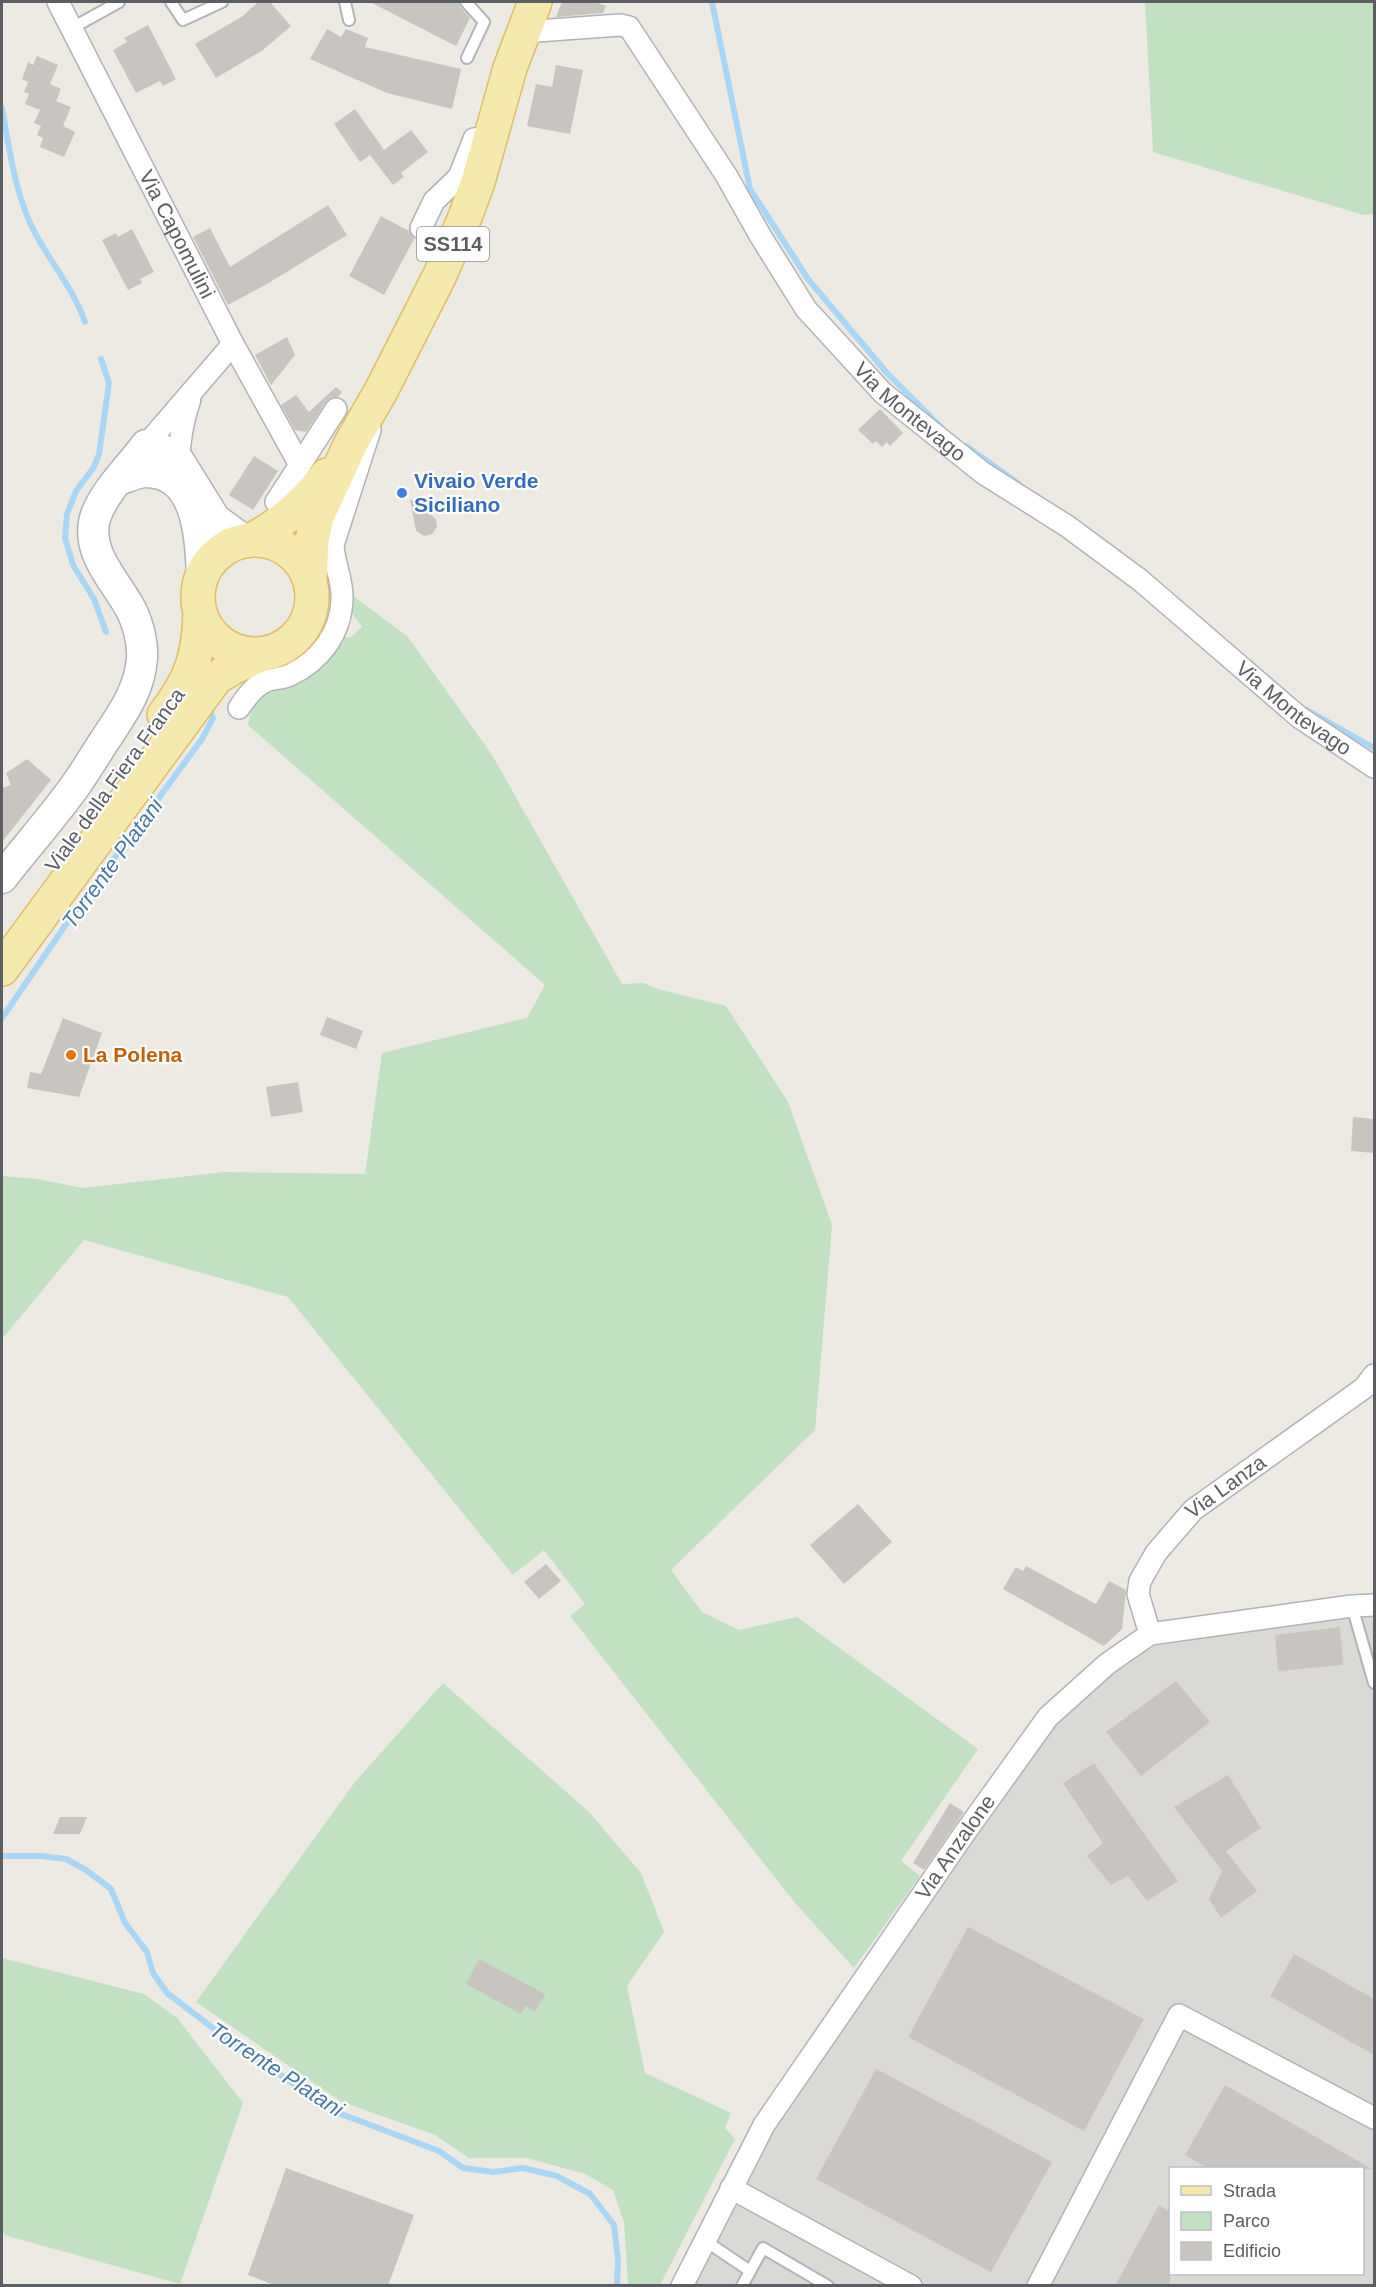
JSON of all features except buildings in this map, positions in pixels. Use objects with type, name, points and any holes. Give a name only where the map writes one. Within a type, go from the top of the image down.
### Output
[{"type":"main road","name":"SS114","points":[[351,443],[381,391],[440,274],[465,217],[478,182],[510,68],[535,2]]},
{"type":"main road","points":[[202,575],[221,550],[272,530],[320,484],[351,443]]},
{"type":"main road","points":[[2,878],[75,786],[131,699],[139,678],[142,657],[139,633],[130,607],[101,564],[94,546],[93,530],[96,516],[105,498],[146,445],[169,452],[195,511],[199,530],[202,575],[198,593],[200,612],[208,629],[222,643],[245,653],[265,653],[283,646],[302,629],[311,606],[310,558],[317,518],[351,443]]},
{"type":"main road","points":[[120,478],[143,472],[164,477],[178,472]]},
{"type":"main road","points":[[178,472],[215,519],[248,540],[264,540],[282,547],[297,559],[310,581]]},
{"type":"main road","name":"Viale della Fiera Franca","points":[[2,936],[178,697],[193,668],[199,640],[200,612]]},
{"type":"main road","name":"Viale della Fiera Franca","points":[[2,969],[216,678],[265,653]]},
{"type":"street","name":"Via Capomulini","points":[[58,2],[233,344],[300,465]]},
{"type":"street","name":"Via Montevago","points":[[523,32],[620,25],[629,27],[726,175],[806,309],[883,393],[983,473],[1067,526],[1140,580],[1299,717],[1374,766]]},
{"type":"street","points":[[421,228],[434,201],[459,177],[474,139],[490,137]]},
{"type":"street","points":[[146,445],[233,344]]},
{"type":"street","points":[[178,472],[183,422],[192,390]]},
{"type":"street","points":[[239,708],[247,696],[263,682],[289,676],[314,661],[329,644],[339,621],[342,599],[333,545],[361,462],[381,391]]},
{"type":"street","points":[[276,502],[336,409]]},
{"type":"street","name":"Via Lanza","points":[[1150,1634],[1138,1594],[1140,1581],[1156,1553],[1193,1509],[1364,1388],[1374,1375]]},
{"type":"street","name":"Via Anzalone","points":[[682,2286],[764,2125],[964,1834],[1048,1717],[1107,1664],[1150,1634],[1374,1605]]},
{"type":"street","points":[[1038,2286],[1179,2015],[1374,2118]]},
{"type":"street","points":[[731,2188],[911,2286]]},
{"type":"lane","points":[[72,28],[119,2]]},
{"type":"lane","points":[[171,2],[183,20],[222,2]]},
{"type":"lane","points":[[345,2],[349,20]]},
{"type":"lane","points":[[466,2],[484,22],[467,58]]},
{"type":"lane","points":[[1353,1606],[1374,1683]]},
{"type":"lane","points":[[704,2240],[750,2271]]},
{"type":"lane","points":[[742,2286],[763,2248],[828,2286]]},
{"type":"shaded area","points":[[1371,1613],[1374,1625],[1374,2285],[692,2286],[769,2126],[1025,1758],[1073,1703],[1111,1667],[1155,1646],[1272,1622]]},
{"type":"green space","points":[[1145,2],[1374,2],[1374,214],[1364,215],[1153,152]]},
{"type":"green space","points":[[349,593],[407,636],[492,755],[622,984],[643,983],[726,1006],[788,1102],[832,1225],[815,1430],[671,1570],[702,1612],[739,1630],[797,1617],[978,1749],[901,1861],[920,1876],[854,1968],[795,1903],[570,1616],[585,1604],[544,1550],[513,1575],[288,1297],[84,1240],[2,1339],[2,1176],[37,1179],[83,1188],[224,1172],[365,1174],[382,1053],[527,1018],[545,985],[248,725],[258,701],[273,691],[301,681],[319,665],[340,637],[351,637],[362,627],[348,608]]},
{"type":"green space","points":[[443,1683],[589,1812],[641,1873],[664,1932],[627,1986],[645,2073],[731,2113],[725,2128],[735,2139],[660,2285],[628,2285],[624,2222],[613,2190],[585,2174],[527,2158],[469,2158],[435,2135],[340,2101],[196,2002],[355,1782]]},
{"type":"green space","points":[[2,1958],[144,1994],[177,2018],[243,2103],[180,2284],[4,2235],[2,2227]]},
{"type":"waterway","points":[[712,2],[750,189],[808,279],[887,373],[943,429]]},
{"type":"waterway","name":"Torrente Platani","points":[[2,108],[14,172],[28,219],[75,299],[85,322]]},
{"type":"waterway","name":"Torrente Platani","points":[[101,359],[109,383],[99,454],[94,467],[76,491],[67,514],[65,538],[73,565],[94,599],[106,632]]},
{"type":"waterway","points":[[966,446],[1019,484]]},
{"type":"waterway","name":"Torrente Platani","points":[[2,1018],[69,920],[202,739],[213,718],[208,705]]},
{"type":"waterway","points":[[1307,710],[1374,748]]},
{"type":"waterway","name":"Torrente Platani","points":[[2,1856],[41,1856],[66,1859],[86,1870],[111,1889],[125,1923],[147,1952],[153,1973],[167,1993],[234,2044],[336,2112],[439,2151],[463,2168],[493,2172],[523,2168],[557,2176],[590,2194],[614,2225],[618,2260],[617,2286]]},
{"type":"place","name":"Vivaio Verde Siciliano","points":[[402,493]]},
{"type":"place","name":"La Polena","points":[[71,1055]]}]
